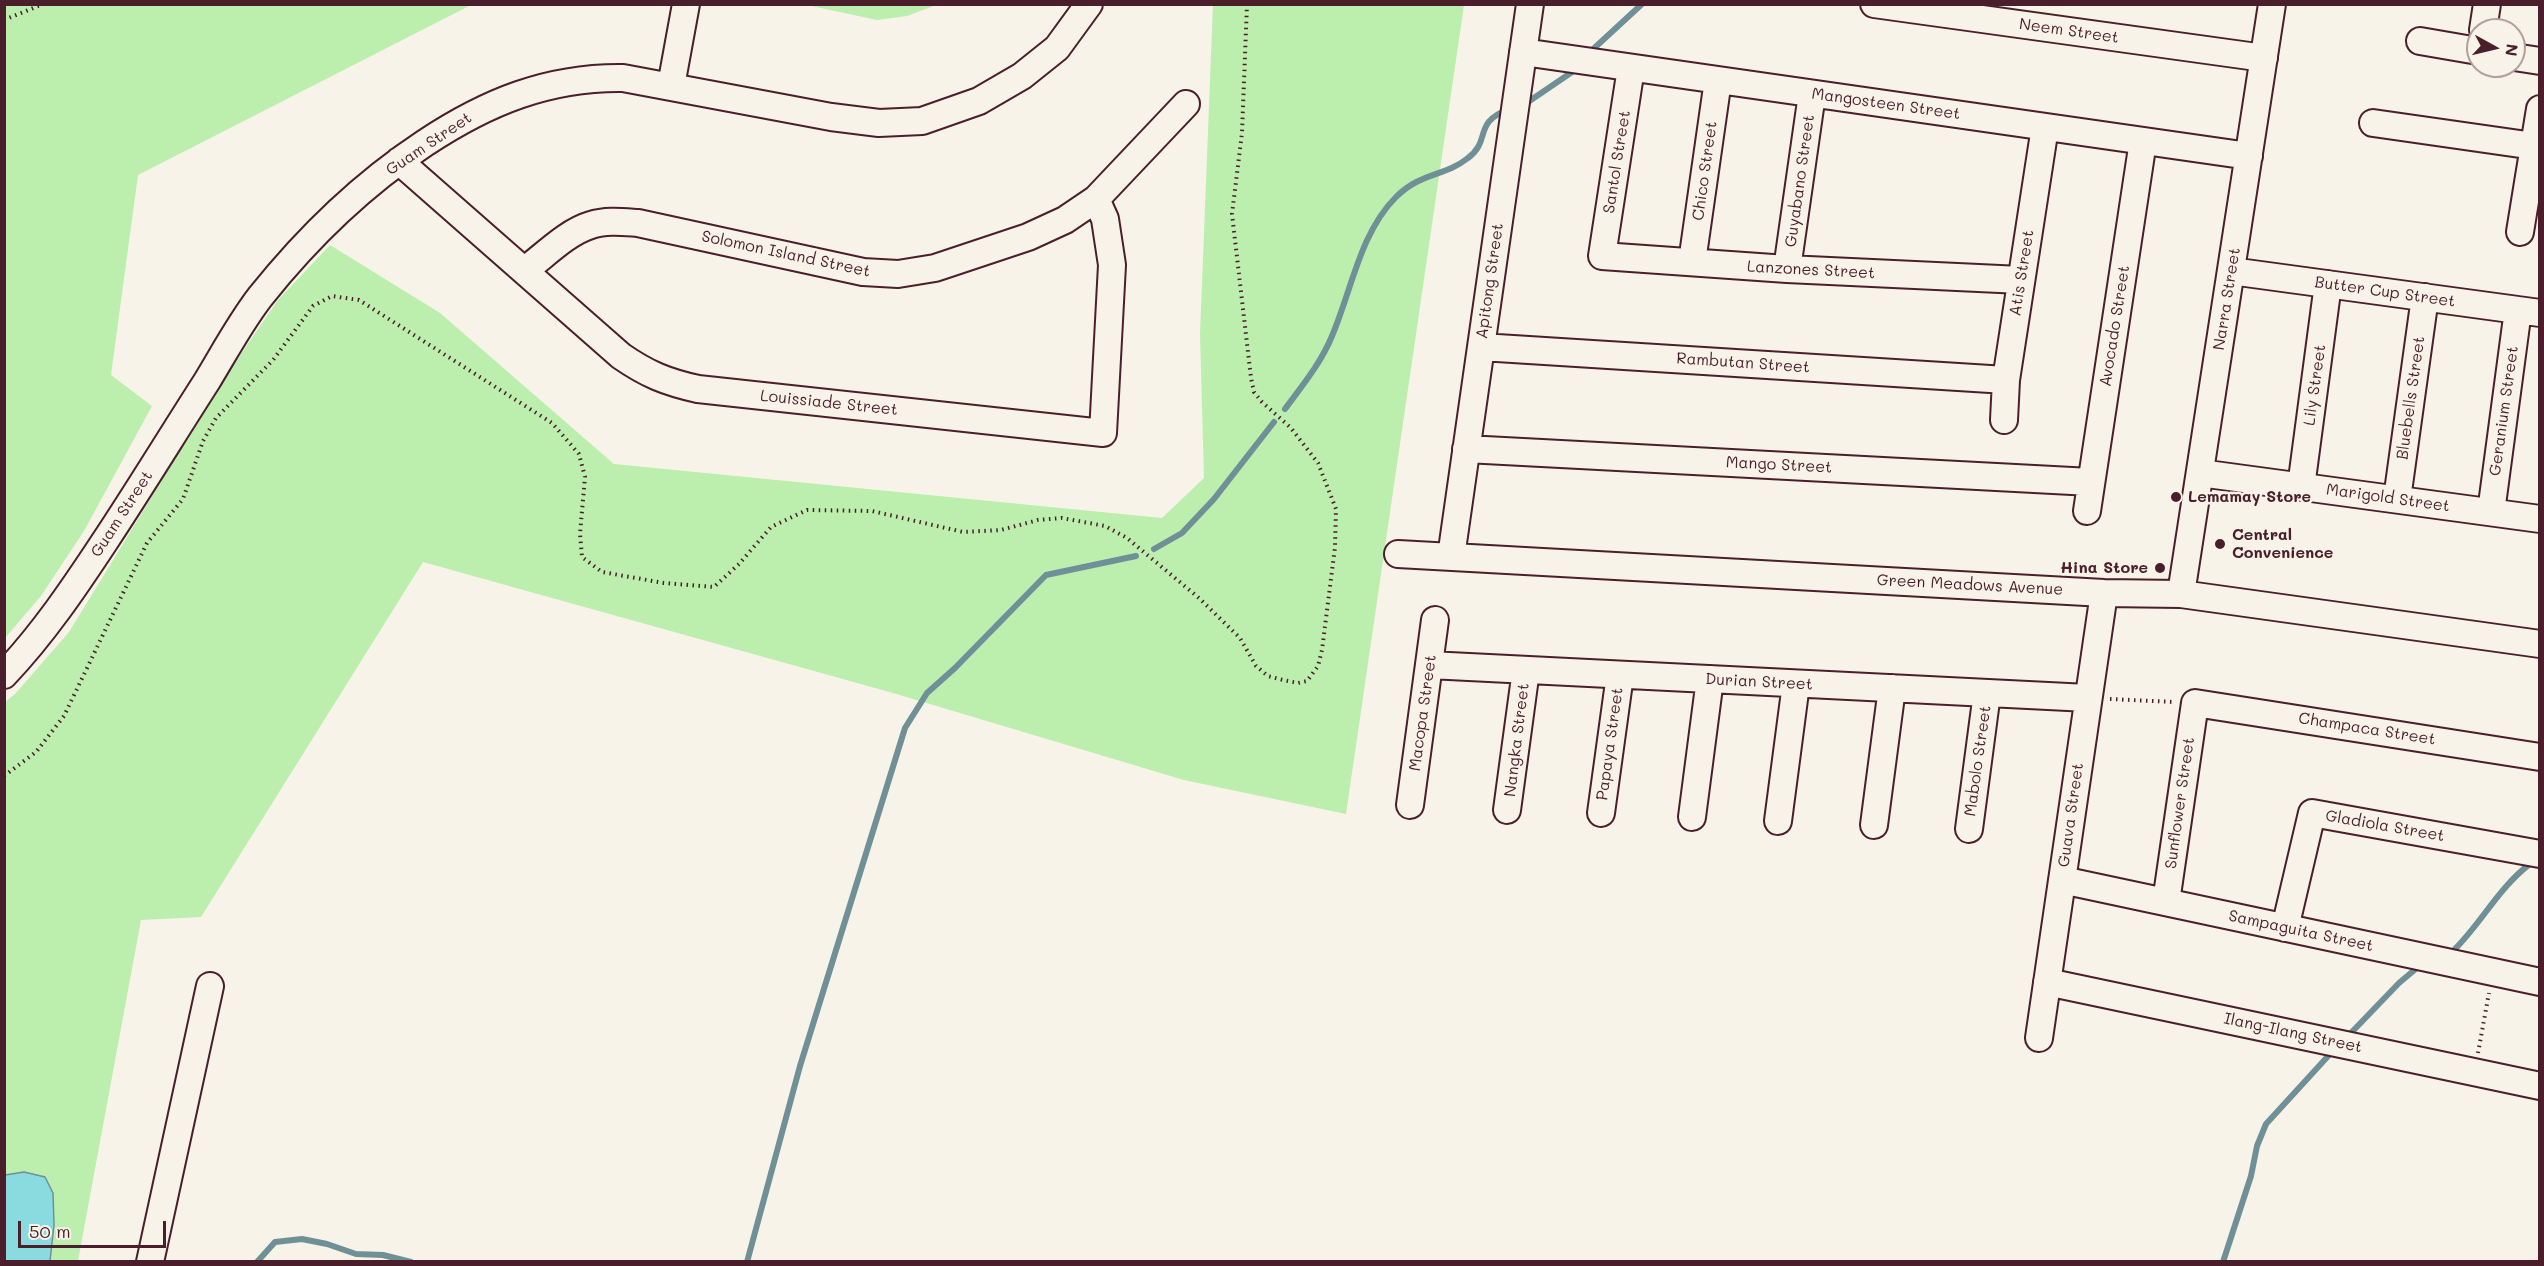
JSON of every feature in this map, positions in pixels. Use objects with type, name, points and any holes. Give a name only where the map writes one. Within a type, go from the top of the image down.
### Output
[{"type":"street","points":[[671,86],[686,4]]},
{"type":"street","name":"Guam Street","points":[[4,675],[34,643],[75,587],[259,299],[300,249],[350,202],[399,160],[459,120],[506,98],[555,83],[590,78],[623,78],[831,117],[879,123],[922,121],[979,100],[1022,75],[1057,48],[1089,4]]},
{"type":"street","name":"Apitong Street","points":[[1451,557],[1530,4]]},
{"type":"street","name":"Neem Street","points":[[1874,4],[2264,58]]},
{"type":"street","name":"Narra Street","points":[[2181,594],[2272,4]]},
{"type":"street","points":[[2420,41],[2466,49]]},
{"type":"street","name":"Mangosteen Street","points":[[1523,52],[2249,156]]},
{"type":"street","name":"Santol Street","points":[[1602,256],[1631,68]]},
{"type":"street","name":"Chico Street","points":[[1692,262],[1718,80]]},
{"type":"street","name":"Guyabano Street","points":[[1787,269],[1812,94]]},
{"type":"street","name":"Solomon Island Street","points":[[525,270],[569,237],[590,225],[614,222],[638,223],[862,272],[898,274],[935,268],[1028,237],[1065,219],[1095,199],[1186,104]]},
{"type":"street","points":[[2520,232],[2540,109]]},
{"type":"street","points":[[2373,123],[2534,146]]},
{"type":"street","name":"Atis Street","points":[[2004,420],[2006,380],[2045,127]]},
{"type":"street","name":"Avocado Street","points":[[2087,511],[2143,141]]},
{"type":"street","name":"Louissiade Street","points":[[399,160],[621,356],[647,374],[698,389],[1103,433],[1112,265],[1105,219],[1095,199]]},
{"type":"street","name":"Lanzones Street","points":[[1602,256],[1787,269],[2020,280]]},
{"type":"street","name":"Butter Cup Street","points":[[2231,271],[2529,311]]},
{"type":"street","name":"Lily Street","points":[[2301,487],[2328,284]]},
{"type":"street","name":"Bluebells Street","points":[[2397,500],[2424,297]]},
{"type":"street","name":"Geranium Street","points":[[2491,512],[2529,311]]},
{"type":"street","name":"Rambutan Street","points":[[1481,347],[2006,380]]},
{"type":"street","name":"Mango Street","points":[[1466,449],[2091,482]]},
{"type":"street","name":"Marigold Street","points":[[2200,473],[2540,519]]},
{"type":"street","name":"Green Meadows Avenue","points":[[1398,554],[2104,592],[2181,594],[2540,644]]},
{"type":"street","name":"Guava Street","points":[[2039,1038],[2104,592]]},
{"type":"street","name":"Macopa Street","points":[[1410,805],[1435,620]]},
{"type":"street","name":"Durian Street","points":[[1429,665],[2088,698]]},
{"type":"street","name":"Nangka Street","points":[[1507,810],[1526,670]]},
{"type":"street","name":"Papaya Street","points":[[1601,813],[1620,675]]},
{"type":"street","points":[[1692,817],[1710,679]]},
{"type":"street","points":[[1778,821],[1796,684]]},
{"type":"street","points":[[1874,825],[1892,688]]},
{"type":"street","name":"Mabolo Street","points":[[1969,829],[1987,693]]},
{"type":"street","name":"Champaca Street","points":[[2195,704],[2540,757]]},
{"type":"street","name":"Sunflower Street","points":[[2166,902],[2195,704]]},
{"type":"street","name":"Gladiola Street","points":[[2285,928],[2312,813],[2540,854]]},
{"type":"street","name":"Sampaguita Street","points":[[2062,880],[2540,982]]},
{"type":"street","name":"Ilang-Ilang Street","points":[[2047,982],[2540,1086]]},
{"type":"street","points":[[150,1262],[210,986]]},
{"type":"path","points":[[4,20],[42,4]]},
{"type":"path","points":[[4,777],[36,752],[64,716],[147,543],[183,500],[203,441],[216,418],[273,360],[313,306],[332,296],[359,300],[552,423],[579,454],[585,477],[580,534],[582,557],[602,572],[664,583],[714,587],[740,564],[771,528],[807,510],[872,511],[963,532],[1001,530],[1038,520],[1062,518],[1105,526],[1127,538],[1199,598],[1240,638],[1256,666],[1268,676],[1298,683],[1307,681],[1318,666],[1322,650],[1335,547],[1336,509],[1317,463],[1291,428],[1254,392],[1251,378],[1232,214],[1242,132],[1247,4]]},
{"type":"path","points":[[2088,698],[2195,704]]},
{"type":"path","points":[[2475,1071],[2493,972]]},
{"type":"green space","points":[[5,4],[471,5],[138,175],[111,375],[152,406],[84,531],[41,596],[5,638]]},
{"type":"green space","points":[[807,5],[936,5],[907,16],[877,20]]},
{"type":"green space","points":[[1213,5],[1464,5],[1346,814],[1184,780],[893,693],[423,562],[201,917],[141,920],[78,1261],[5,1262],[5,702],[15,694],[69,632],[227,374],[278,300],[330,245],[440,313],[614,464],[1162,518],[1204,478],[1200,334]]},
{"type":"water","points":[[24,1172],[45,1177],[53,1193],[54,1225],[50,1261],[5,1261],[5,1175]]},
{"type":"waterway","points":[[1590,52],[1642,4]]},
{"type":"waterway","points":[[1528,102],[1575,70]]},
{"type":"waterway","points":[[1285,409],[1328,346],[1365,244],[1384,211],[1396,197],[1414,183],[1450,169],[1468,158],[1479,145],[1490,120],[1509,109]]},
{"type":"waterway","points":[[1154,549],[1182,533],[1214,499],[1274,422]]},
{"type":"waterway","points":[[747,1262],[800,1066],[905,728],[927,693],[955,668],[1046,575],[1136,556]]},
{"type":"waterway","points":[[2452,952],[2499,895],[2531,863]]},
{"type":"waterway","points":[[2349,1035],[2399,983],[2418,967]]},
{"type":"waterway","points":[[2223,1262],[2251,1176],[2257,1146],[2266,1124],[2330,1054]]},
{"type":"waterway","points":[[257,1262],[275,1242],[302,1239],[327,1244],[356,1254],[383,1255],[411,1262]]},
{"type":"place","name":"Lemamay Store","points":[[2176,497]]},
{"type":"place","name":"Central Convenience","points":[[2220,544]]},
{"type":"place","name":"Hina Store","points":[[2160,568]]}]
